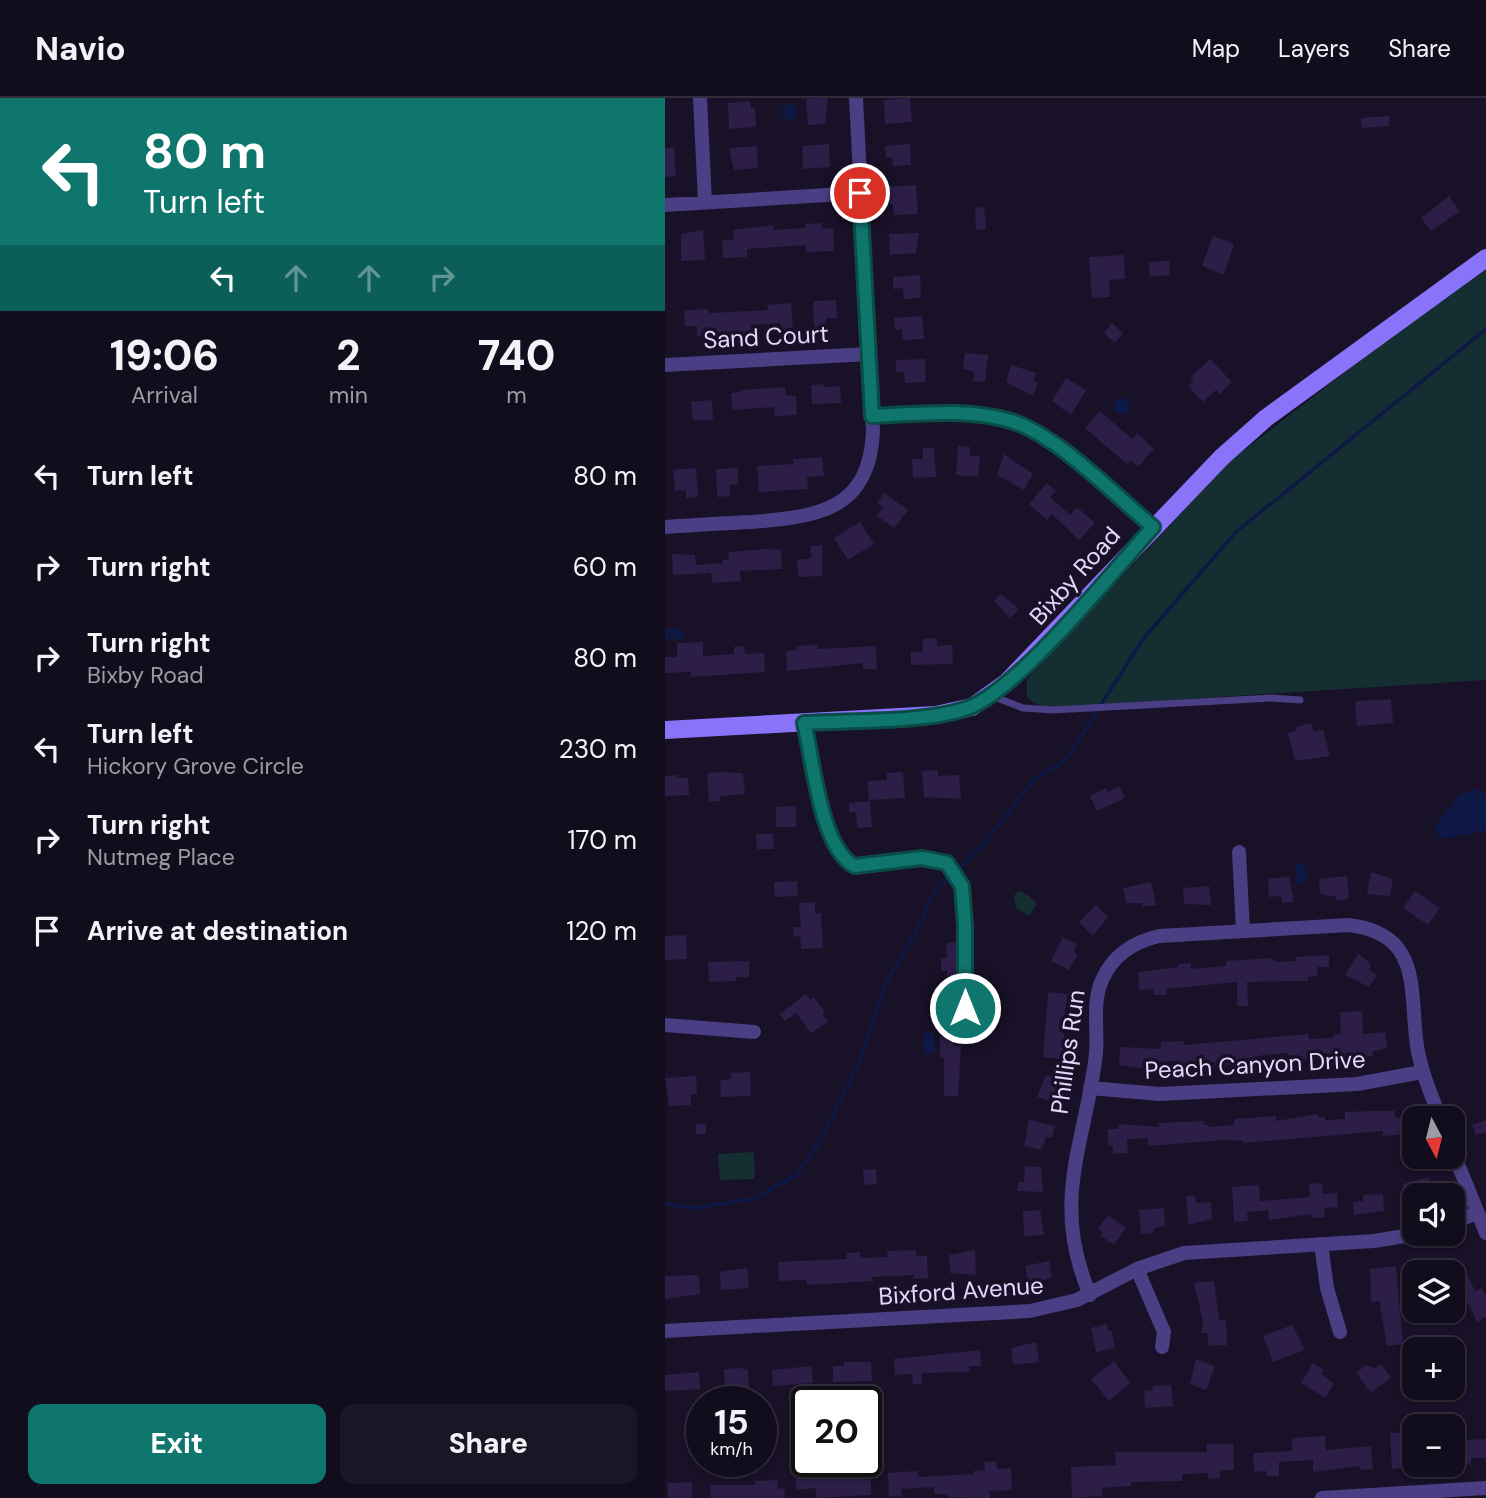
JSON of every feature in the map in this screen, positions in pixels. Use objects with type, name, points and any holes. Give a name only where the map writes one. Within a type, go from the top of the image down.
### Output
[{"type":"street","points":[[700,98],[705,202]]},
{"type":"street","points":[[665,527],[803,518],[824,512],[846,497],[864,473],[871,452],[872,416],[856,98]]},
{"type":"street","points":[[665,205],[860,193]]},
{"type":"street","name":"Bixby Road","points":[[665,730],[954,712],[972,707],[990,696],[1024,667],[1199,479],[1266,418],[1486,258]]},
{"type":"street","name":"Sand Court","points":[[665,365],[869,354]]},
{"type":"street","points":[[872,416],[974,414],[1014,422],[1065,453],[1153,527]]},
{"type":"street","points":[[1239,852],[1243,931]]},
{"type":"street","name":"Phillips Run","points":[[1090,1295],[1082,1276],[1074,1238],[1071,1190],[1075,1155],[1090,1088],[1100,984],[1117,958],[1135,943],[1151,938],[1243,931],[1362,926],[1385,935],[1406,959],[1411,973],[1422,1072]]},
{"type":"street","points":[[665,1026],[754,1032]]},
{"type":"street","points":[[1422,1072],[1435,1106]]},
{"type":"street","name":"Peach Canyon Drive","points":[[1090,1088],[1160,1094],[1357,1084],[1422,1072]]},
{"type":"street","points":[[1459,1169],[1486,1233]]},
{"type":"street","points":[[1465,1218],[1476,1213]]},
{"type":"street","name":"Bixford Avenue","points":[[665,1331],[1002,1314],[1045,1309],[1090,1295],[1137,1269],[1184,1253],[1374,1241],[1402,1236]]},
{"type":"street","points":[[1321,1244],[1327,1288],[1340,1332]]},
{"type":"street","points":[[1137,1269],[1164,1332],[1161,1347]]},
{"type":"street","points":[[1322,1498],[1486,1488]]},
{"type":"lane","points":[[990,696],[1023,708],[1092,708],[1272,698],[1300,700]]},
{"type":"lane","points":[[804,723],[826,819],[846,862],[855,866],[922,858],[949,866],[962,886],[965,1008]]},
{"type":"green space","points":[[1486,270],[1486,680],[1043,708],[1027,698],[1027,679],[1229,462],[1363,358]]},
{"type":"green space","points":[[1018,891],[1028,895],[1037,904],[1029,916],[1016,908],[1014,896]]},
{"type":"green space","points":[[754,1152],[755,1179],[720,1180],[718,1154]]},
{"type":"water","points":[[789,104],[795,106],[795,118],[789,120],[783,118],[781,112],[783,106]]},
{"type":"water","points":[[1122,398],[1130,406],[1122,414],[1114,406]]},
{"type":"water","points":[[665,629],[683,629],[684,639],[665,639]]},
{"type":"water","points":[[1477,789],[1486,795],[1486,831],[1440,839],[1434,828],[1438,822],[1461,793]]},
{"type":"water","points":[[1305,863],[1306,884],[1297,884],[1296,864]]},
{"type":"water","points":[[923,1033],[934,1033],[935,1054],[923,1054]]},
{"type":"building","points":[[828,98],[825,124],[808,125],[806,99]]},
{"type":"building","points":[[910,98],[912,122],[885,124],[884,100]]},
{"type":"building","points":[[750,101],[751,109],[755,108],[756,127],[729,129],[728,103]]},
{"type":"building","points":[[1389,116],[1389,126],[1362,128],[1361,118]]},
{"type":"building","points":[[829,144],[830,167],[803,169],[802,146]]},
{"type":"building","points":[[910,144],[911,165],[893,166],[892,157],[886,158],[885,146]]},
{"type":"building","points":[[757,146],[758,168],[734,170],[729,148]]},
{"type":"building","points":[[674,147],[676,176],[665,177],[665,148]]},
{"type":"building","points":[[916,185],[918,214],[894,215],[893,204],[888,204],[887,187]]},
{"type":"building","points":[[1449,196],[1460,211],[1431,231],[1421,218]]},
{"type":"building","points":[[984,207],[986,229],[976,230],[975,208]]},
{"type":"building","points":[[821,223],[822,229],[833,228],[834,251],[806,252],[806,245],[747,249],[747,257],[723,258],[722,240],[734,240],[733,230],[773,225],[774,230],[805,228],[805,224]]},
{"type":"building","points":[[703,230],[705,260],[681,261],[681,234]]},
{"type":"building","points":[[919,233],[916,253],[890,255],[889,234]]},
{"type":"building","points":[[1213,236],[1234,244],[1224,275],[1202,266]]},
{"type":"building","points":[[1124,255],[1125,279],[1109,280],[1110,297],[1092,298],[1089,257]]},
{"type":"building","points":[[1169,261],[1170,275],[1150,277],[1149,262]]},
{"type":"building","points":[[920,275],[921,298],[904,299],[903,288],[893,289],[893,277]]},
{"type":"building","points":[[836,300],[837,318],[826,318],[826,329],[814,329],[813,301]]},
{"type":"building","points":[[791,303],[793,331],[781,331],[781,323],[751,325],[751,331],[745,334],[697,336],[697,326],[685,326],[684,310],[708,309],[709,313],[768,310],[767,305]]},
{"type":"building","points":[[922,316],[924,339],[903,340],[902,329],[895,330],[894,318]]},
{"type":"building","points":[[1112,323],[1123,333],[1115,343],[1104,333]]},
{"type":"building","points":[[965,353],[988,355],[985,382],[973,381],[974,372],[963,369]]},
{"type":"building","points":[[925,359],[926,382],[905,383],[904,372],[896,372],[896,360]]},
{"type":"building","points":[[1210,359],[1232,382],[1220,394],[1216,390],[1203,402],[1188,386],[1194,381],[1190,378]]},
{"type":"building","points":[[1011,365],[1036,373],[1033,381],[1038,383],[1033,396],[1006,382]]},
{"type":"building","points":[[1066,378],[1086,390],[1071,415],[1052,401]]},
{"type":"building","points":[[823,384],[824,387],[840,386],[841,403],[812,404],[811,385]]},
{"type":"building","points":[[785,387],[786,395],[796,396],[797,415],[775,416],[774,407],[732,410],[731,393]]},
{"type":"building","points":[[712,400],[713,420],[693,420],[691,402]]},
{"type":"building","points":[[1100,411],[1132,439],[1137,433],[1154,449],[1138,467],[1130,460],[1127,464],[1085,428]]},
{"type":"building","points":[[958,446],[970,447],[970,456],[980,456],[978,477],[956,475]]},
{"type":"building","points":[[923,448],[934,448],[936,477],[913,478],[912,459],[923,459]]},
{"type":"building","points":[[1004,454],[1033,474],[1024,490],[997,475]]},
{"type":"building","points":[[822,457],[824,476],[807,477],[808,489],[759,492],[757,466],[793,464],[793,459]]},
{"type":"building","points":[[696,468],[698,497],[686,498],[686,490],[675,491],[673,470]]},
{"type":"building","points":[[738,468],[738,484],[730,485],[730,496],[717,497],[716,469]]},
{"type":"building","points":[[1047,483],[1056,491],[1050,497],[1070,515],[1077,507],[1095,523],[1079,540],[1052,514],[1047,520],[1029,504]]},
{"type":"building","points":[[884,493],[908,510],[894,528],[877,516],[883,507],[877,503]]},
{"type":"building","points":[[860,522],[874,544],[848,560],[834,538]]},
{"type":"building","points":[[822,545],[822,576],[798,577],[797,560],[811,558],[810,546]]},
{"type":"building","points":[[781,550],[782,569],[740,571],[741,581],[712,583],[711,573],[673,575],[672,554],[695,555],[696,565],[723,563],[723,560],[729,559],[728,552]]},
{"type":"building","points":[[1001,594],[1019,609],[1010,618],[994,601]]},
{"type":"building","points":[[937,638],[937,646],[952,645],[953,664],[911,665],[911,652],[923,651],[922,639]]},
{"type":"building","points":[[703,642],[703,656],[734,654],[734,647],[744,646],[745,654],[764,653],[765,672],[691,677],[691,672],[665,673],[665,657],[677,657],[677,643]]},
{"type":"building","points":[[818,645],[818,649],[876,646],[877,669],[863,669],[863,663],[787,671],[786,651],[797,650],[796,646]]},
{"type":"building","points":[[1391,699],[1393,723],[1357,726],[1355,701]]},
{"type":"building","points":[[1311,723],[1314,732],[1323,729],[1330,756],[1295,761],[1288,733],[1297,731],[1296,727]]},
{"type":"building","points":[[938,770],[938,776],[959,775],[961,799],[924,797],[922,771]]},
{"type":"building","points":[[903,772],[905,798],[869,800],[867,781],[887,780],[887,773]]},
{"type":"building","points":[[707,773],[743,773],[745,794],[720,796],[720,801],[709,802]]},
{"type":"building","points":[[677,775],[677,778],[688,778],[689,795],[665,796],[665,776]]},
{"type":"building","points":[[1119,786],[1125,798],[1097,811],[1090,796],[1106,788],[1108,792]]},
{"type":"building","points":[[870,801],[872,827],[857,828],[856,812],[849,812],[849,803]]},
{"type":"building","points":[[796,806],[796,827],[776,827],[776,807]]},
{"type":"building","points":[[756,834],[773,834],[774,849],[757,849]]},
{"type":"building","points":[[1371,872],[1393,879],[1390,896],[1367,894]]},
{"type":"building","points":[[1347,876],[1349,899],[1336,900],[1336,897],[1320,894],[1319,879]]},
{"type":"building","points":[[1289,877],[1294,902],[1282,903],[1281,896],[1269,897],[1268,878]]},
{"type":"building","points":[[797,881],[798,896],[775,897],[774,882]]},
{"type":"building","points":[[1151,882],[1156,905],[1143,907],[1142,903],[1126,903],[1123,888]]},
{"type":"building","points":[[1209,886],[1211,905],[1184,904],[1183,888]]},
{"type":"building","points":[[1415,891],[1440,908],[1428,925],[1403,908]]},
{"type":"building","points":[[815,902],[815,913],[821,913],[823,948],[801,949],[800,936],[794,937],[793,927],[801,927],[799,903]]},
{"type":"building","points":[[1096,905],[1108,917],[1093,936],[1079,922]]},
{"type":"building","points":[[686,935],[687,959],[665,960],[665,936]]},
{"type":"building","points":[[1063,937],[1077,944],[1074,950],[1077,955],[1069,970],[1051,961]]},
{"type":"building","points":[[960,942],[959,984],[947,984],[947,971],[941,971],[941,958],[947,958],[946,943]]},
{"type":"building","points":[[1358,954],[1368,961],[1371,966],[1369,970],[1377,975],[1369,987],[1345,975]]},
{"type":"building","points":[[1329,955],[1329,967],[1317,967],[1318,976],[1308,977],[1308,981],[1247,982],[1248,1006],[1237,1006],[1237,982],[1166,989],[1167,995],[1154,995],[1154,989],[1139,990],[1138,972],[1178,967],[1178,964],[1191,963],[1191,969],[1226,966],[1226,961],[1272,958],[1276,962],[1297,961],[1296,957]]},
{"type":"building","points":[[749,961],[749,977],[736,977],[736,981],[709,982],[708,962]]},
{"type":"building","points":[[1048,992],[1068,994],[1061,1033],[1064,1034],[1065,1047],[1070,1047],[1069,1060],[1043,1057]]},
{"type":"building","points":[[806,994],[810,1000],[814,997],[825,1012],[822,1014],[828,1022],[811,1033],[796,1013],[785,1021],[779,1014]]},
{"type":"building","points":[[1362,1011],[1363,1034],[1385,1032],[1387,1048],[1372,1052],[1373,1056],[1329,1059],[1329,1055],[1310,1056],[1310,1059],[1298,1060],[1297,1055],[1289,1056],[1288,1053],[1253,1057],[1254,1063],[1241,1064],[1215,1065],[1215,1062],[1175,1067],[1175,1061],[1148,1063],[1148,1069],[1119,1065],[1120,1047],[1161,1049],[1161,1042],[1184,1041],[1184,1045],[1308,1034],[1309,1039],[1333,1038],[1333,1035],[1341,1034],[1340,1012]]},
{"type":"building","points":[[940,1036],[954,1036],[954,1046],[961,1046],[958,1096],[944,1096],[944,1058],[940,1058]]},
{"type":"building","points":[[750,1072],[751,1096],[721,1097],[720,1080],[731,1079],[731,1073]]},
{"type":"building","points":[[1046,1075],[1062,1079],[1059,1103],[1037,1097]]},
{"type":"building","points":[[696,1076],[697,1094],[691,1094],[691,1105],[669,1106],[665,1078]]},
{"type":"building","points":[[1395,1111],[1395,1117],[1402,1118],[1402,1135],[1383,1136],[1383,1131],[1243,1143],[1225,1140],[1148,1146],[1148,1138],[1127,1139],[1128,1153],[1113,1154],[1113,1146],[1108,1146],[1108,1129],[1118,1129],[1118,1124],[1159,1127],[1158,1123],[1204,1121],[1204,1124],[1210,1127],[1234,1125],[1234,1119],[1276,1116],[1276,1121],[1317,1114],[1318,1117],[1325,1117],[1325,1120],[1345,1119],[1345,1112]]},
{"type":"building","points":[[1029,1120],[1055,1126],[1052,1138],[1046,1137],[1041,1150],[1024,1146]]},
{"type":"building","points":[[1486,1120],[1486,1132],[1476,1135],[1472,1125]]},
{"type":"building","points":[[696,1124],[706,1124],[706,1134],[696,1134]]},
{"type":"building","points":[[1025,1166],[1041,1167],[1043,1192],[1017,1191],[1018,1182],[1024,1182]]},
{"type":"building","points":[[876,1169],[877,1184],[864,1185],[863,1170]]},
{"type":"building","points":[[1429,1177],[1430,1183],[1407,1183]]},
{"type":"building","points":[[1322,1183],[1323,1194],[1337,1193],[1338,1207],[1324,1208],[1325,1217],[1311,1218],[1311,1214],[1269,1220],[1268,1210],[1247,1212],[1248,1221],[1234,1222],[1232,1187],[1259,1185],[1260,1201],[1310,1197],[1309,1184]]},
{"type":"building","points":[[1383,1194],[1384,1211],[1354,1215],[1353,1202],[1363,1201],[1363,1195]]},
{"type":"building","points":[[1195,1195],[1196,1203],[1211,1202],[1212,1219],[1188,1225],[1186,1196]]},
{"type":"building","points":[[1164,1208],[1165,1225],[1153,1229],[1154,1233],[1141,1234],[1139,1210]]},
{"type":"building","points":[[1040,1210],[1044,1235],[1024,1236],[1023,1211]]},
{"type":"building","points":[[1108,1215],[1126,1228],[1114,1245],[1101,1236],[1103,1233],[1098,1228]]},
{"type":"building","points":[[916,1250],[916,1256],[927,1256],[928,1278],[914,1279],[914,1275],[872,1277],[873,1281],[807,1285],[806,1280],[779,1281],[778,1262],[847,1259],[847,1253],[860,1252],[860,1258],[888,1257],[887,1251]]},
{"type":"building","points":[[975,1250],[976,1275],[950,1273],[949,1255]]},
{"type":"building","points":[[1049,1261],[1052,1277],[1029,1285],[1025,1266]]},
{"type":"building","points":[[1396,1266],[1402,1344],[1387,1346],[1379,1301],[1371,1302],[1370,1269]]},
{"type":"building","points":[[747,1268],[749,1288],[721,1290],[720,1272]]},
{"type":"building","points":[[1465,1269],[1475,1291],[1482,1288],[1486,1295],[1486,1317],[1477,1322],[1465,1297]]},
{"type":"building","points":[[699,1275],[700,1294],[665,1299],[665,1276]]},
{"type":"building","points":[[1214,1281],[1219,1320],[1226,1320],[1227,1345],[1209,1346],[1207,1333],[1201,1333],[1203,1321],[1194,1283]]},
{"type":"building","points":[[1107,1324],[1108,1331],[1112,1331],[1115,1348],[1096,1352],[1091,1328]]},
{"type":"building","points":[[1292,1325],[1305,1350],[1273,1362],[1263,1336]]},
{"type":"building","points":[[1036,1342],[1039,1362],[1013,1365],[1011,1348]]},
{"type":"building","points":[[980,1350],[981,1366],[969,1366],[970,1372],[922,1373],[922,1384],[913,1384],[912,1374],[895,1375],[894,1359]]},
{"type":"building","points":[[1196,1359],[1215,1366],[1206,1390],[1190,1384]]},
{"type":"building","points":[[1114,1361],[1130,1383],[1109,1401],[1091,1379]]},
{"type":"building","points":[[844,1362],[871,1362],[872,1381],[833,1382],[833,1366],[844,1366]]},
{"type":"building","points":[[1313,1363],[1324,1370],[1321,1374],[1334,1384],[1325,1398],[1301,1383]]},
{"type":"building","points":[[1381,1364],[1391,1378],[1371,1393],[1356,1373],[1366,1365],[1375,1368]]},
{"type":"building","points":[[812,1366],[813,1383],[773,1386],[772,1370]]},
{"type":"building","points":[[724,1369],[748,1370],[749,1386],[725,1386]]},
{"type":"building","points":[[699,1372],[700,1386],[665,1391],[665,1375]]},
{"type":"building","points":[[1171,1385],[1173,1406],[1145,1408],[1144,1391],[1153,1390],[1152,1386]]},
{"type":"building","points":[[1402,1432],[1402,1468],[1392,1469],[1390,1433]]},
{"type":"building","points":[[1325,1436],[1326,1450],[1371,1446],[1373,1469],[1360,1470],[1360,1466],[1313,1472],[1313,1460],[1279,1462],[1279,1476],[1267,1476],[1266,1471],[1254,1472],[1253,1453],[1292,1451],[1292,1438]]},
{"type":"building","points":[[1486,1439],[1486,1458],[1471,1458],[1471,1464],[1465,1463],[1465,1440]]},
{"type":"building","points":[[1207,1444],[1233,1444],[1234,1470],[1220,1470],[1220,1478],[1208,1479],[1208,1473],[1182,1474],[1182,1481],[1131,1482],[1131,1486],[1102,1488],[1102,1496],[1072,1498],[1071,1467],[1116,1465],[1115,1452],[1207,1452]]},
{"type":"building","points":[[996,1461],[997,1469],[1011,1468],[1012,1490],[989,1491],[990,1498],[948,1497],[948,1494],[934,1494],[934,1487],[901,1489],[902,1496],[889,1497],[888,1473],[917,1471],[918,1477],[974,1474],[974,1471],[985,1470],[984,1462]]},
{"type":"building","points":[[871,1477],[871,1495],[816,1498],[816,1488],[796,1490],[796,1479]]},
{"type":"building","points":[[777,1480],[778,1489],[784,1488],[785,1498],[711,1498],[710,1485],[755,1485],[755,1481]]},
{"type":"building","points":[[692,1482],[692,1498],[668,1498],[667,1483]]},
{"type":"waterway","points":[[665,1204],[692,1208],[753,1199],[797,1175],[820,1142],[857,1067],[888,980],[916,932],[934,892],[987,840],[1035,778],[1065,761],[1143,639],[1236,532],[1486,329]]},
{"type":"route","points":[[860,193],[872,416],[974,414],[1014,422],[1048,440],[1153,527],[1024,667],[982,702],[963,710],[936,715],[804,723],[816,785],[826,819],[846,862],[855,866],[922,858],[947,863],[962,886],[965,1008]]}]
